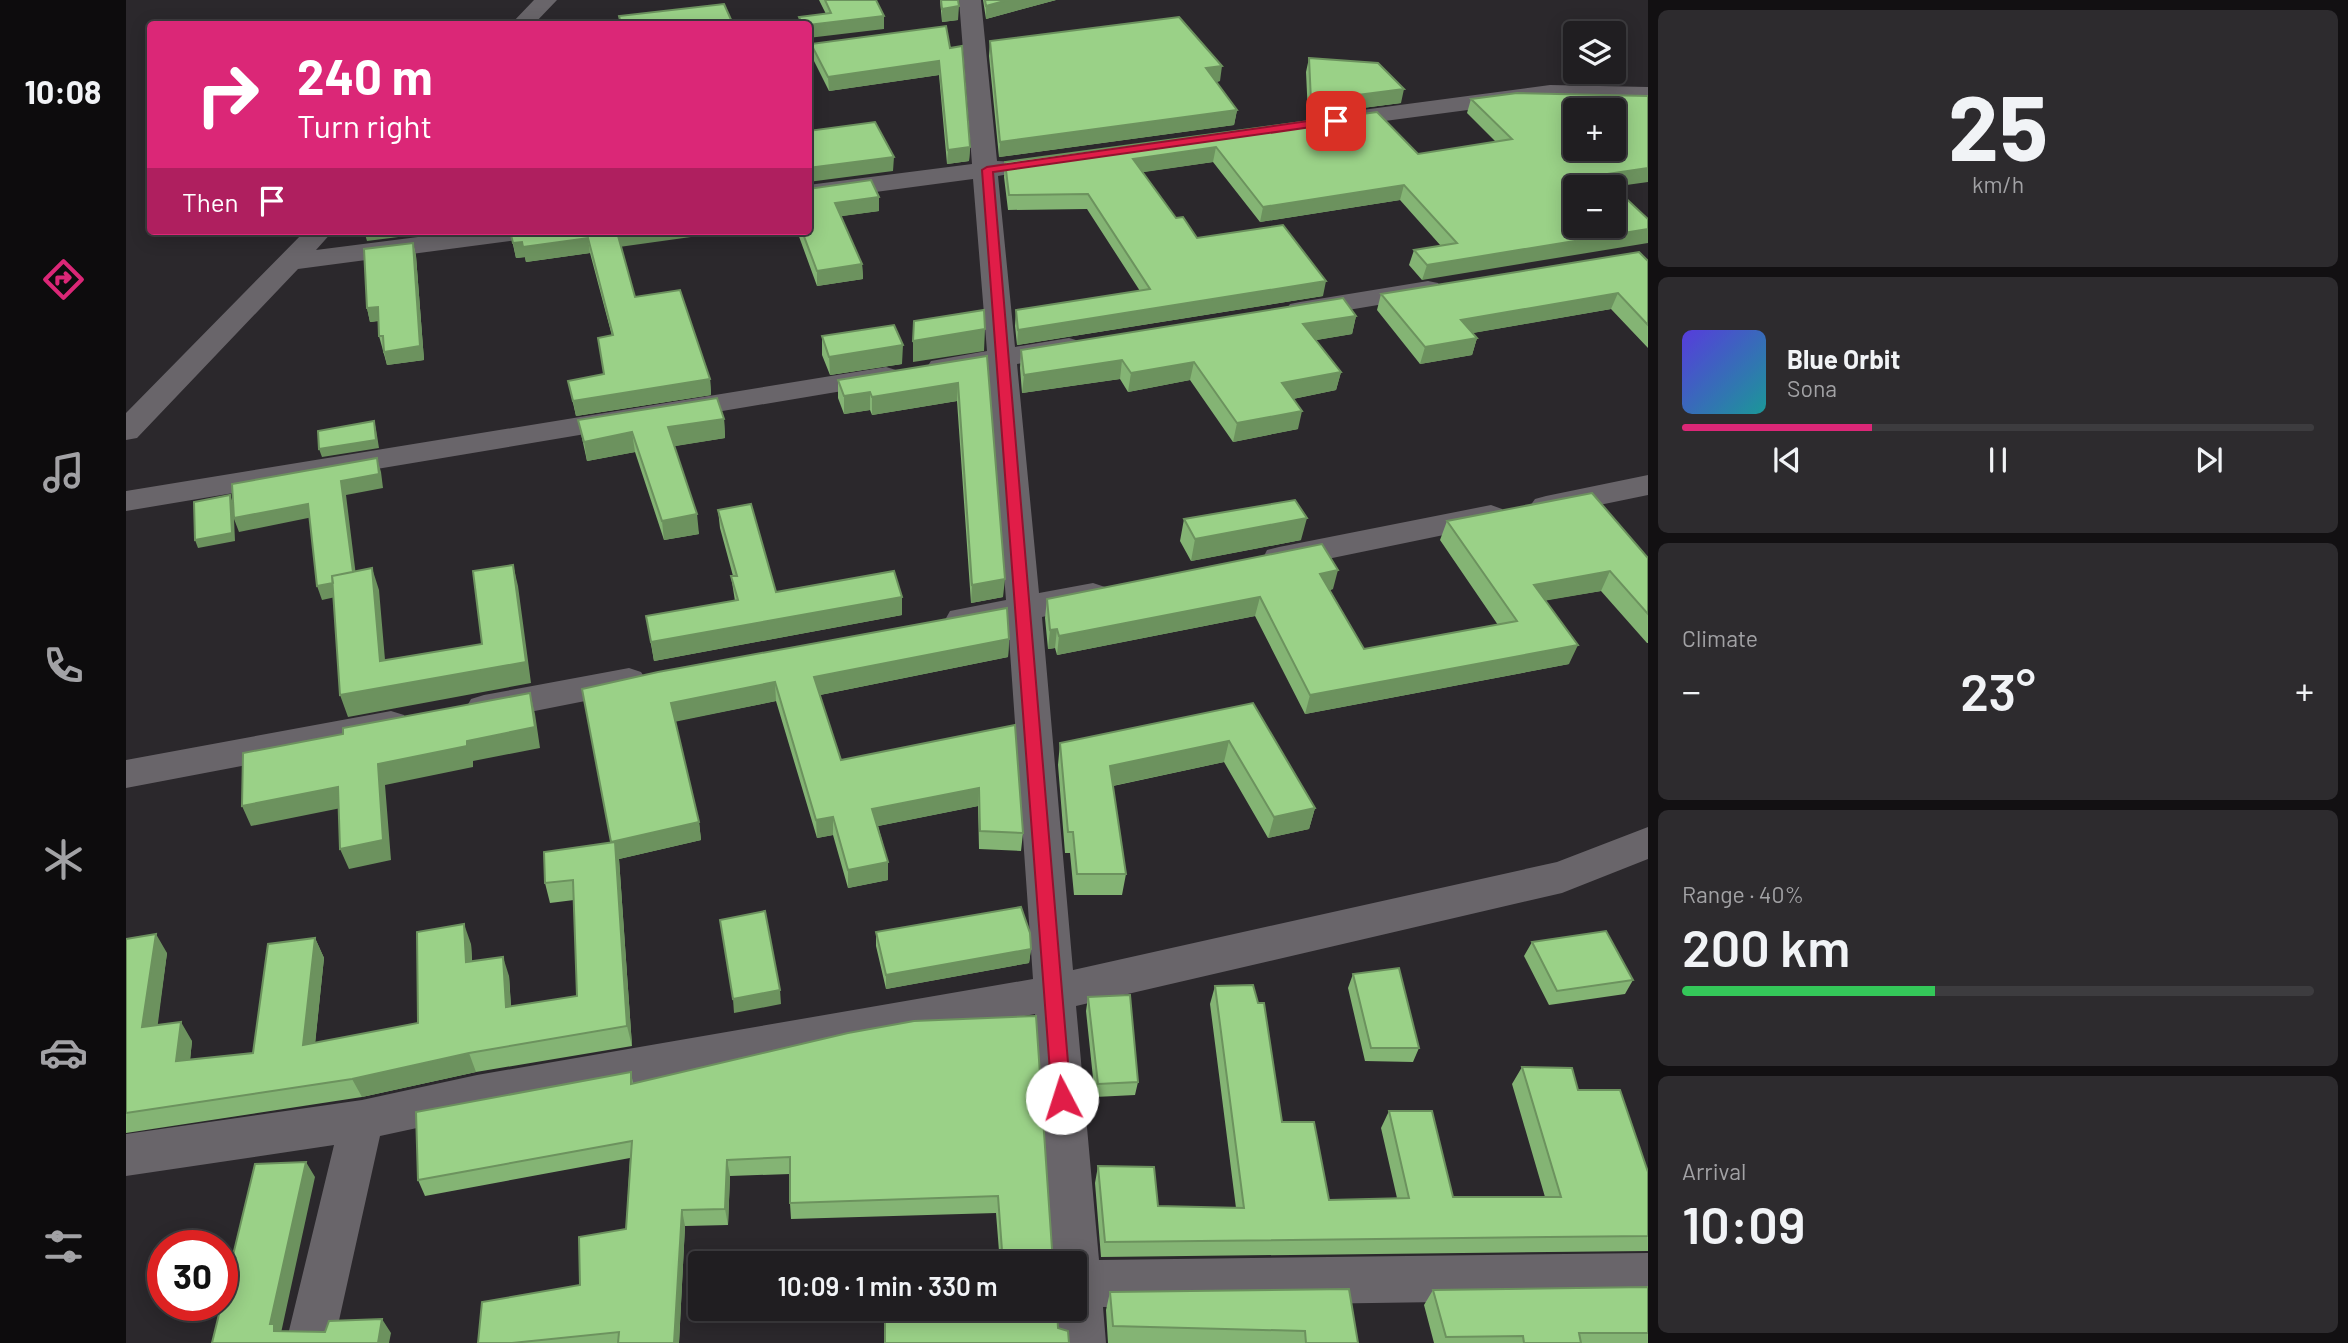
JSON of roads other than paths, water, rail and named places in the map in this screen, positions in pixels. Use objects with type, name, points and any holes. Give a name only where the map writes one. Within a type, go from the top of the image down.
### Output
[{"type":"street","points":[[525,21],[546,0]]},
{"type":"street","points":[[962,19],[987,170],[1074,1251]]},
{"type":"street","points":[[1310,124],[1550,92],[1648,94]]},
{"type":"street","points":[[812,193],[1027,164]]},
{"type":"street","points":[[126,431],[316,235]]},
{"type":"street","points":[[289,262],[494,235]]},
{"type":"street","points":[[1274,314],[1450,286]]},
{"type":"street","points":[[126,501],[1097,342]]},
{"type":"street","points":[[1255,563],[1648,485]]},
{"type":"street","points":[[929,626],[1119,590]]},
{"type":"street","points":[[126,774],[657,676]]},
{"type":"street","points":[[126,1155],[362,1120],[477,1095],[1053,993],[1562,877],[1648,842]]},
{"type":"street","points":[[310,1343],[362,1120]]},
{"type":"street","points":[[1087,1283],[1648,1276]]},
{"type":"street","points":[[1080,1321],[1082,1343]]}]
